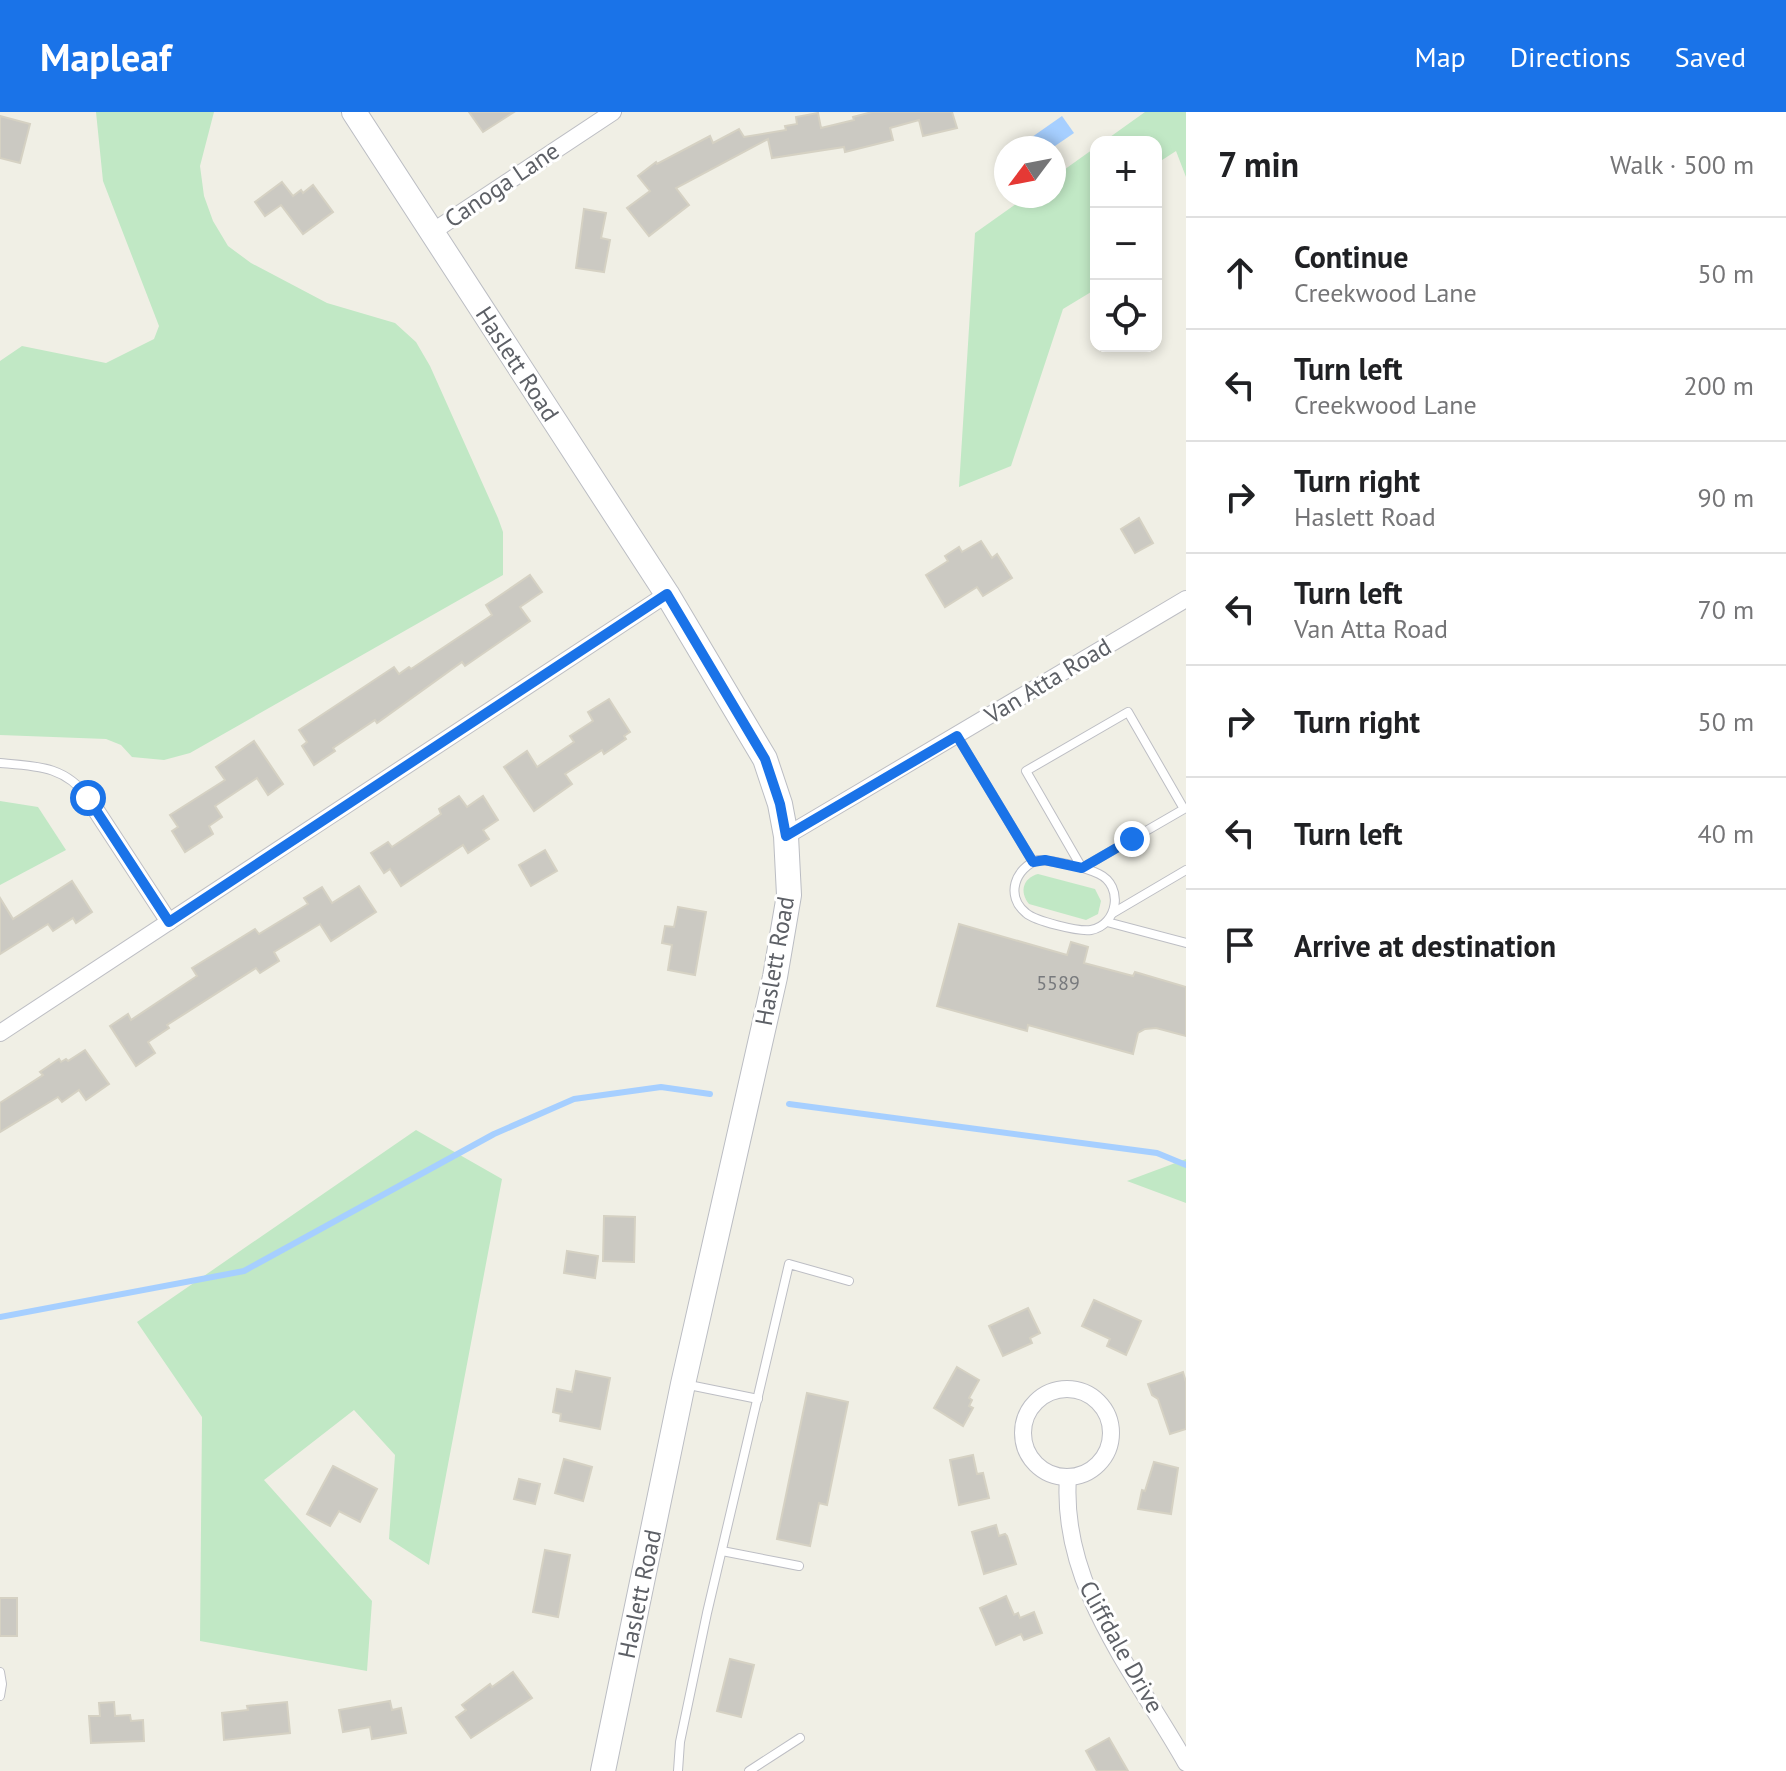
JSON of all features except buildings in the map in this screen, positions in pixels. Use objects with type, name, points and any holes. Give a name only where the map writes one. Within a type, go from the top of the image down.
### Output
[{"type":"street","name":"Haslett Road","points":[[354,112],[667,594],[765,759],[780,804],[786,836],[789,895],[775,977],[683,1384],[603,1771]]},
{"type":"street","name":"Canoga Lane","points":[[432,232],[607,114]]},
{"type":"street","points":[[0,1033],[667,594]]},
{"type":"street","name":"Van Atta Road","points":[[786,836],[1186,599]]},
{"type":"street","points":[[88,798],[169,922]]},
{"type":"street","points":[[1066,1389],[1077,1390],[1097,1402],[1109,1421],[1111,1432],[1106,1455],[1099,1464],[1080,1476],[1068,1477],[1057,1476],[1037,1465],[1025,1446],[1023,1434],[1035,1403],[1044,1396],[1066,1389]]},
{"type":"street","name":"Cliffdale Drive","points":[[1068,1477],[1068,1523],[1074,1556],[1087,1589],[1186,1763]]},
{"type":"lane","points":[[1128,712],[1184,809],[1082,868],[1026,771],[1128,712]]},
{"type":"lane","points":[[957,736],[1033,862]]},
{"type":"lane","points":[[0,763],[56,770],[74,781],[88,798]]},
{"type":"lane","points":[[1113,913],[1115,895],[1112,886],[1099,874],[1082,868],[1045,860],[1033,862],[1021,871],[1014,888],[1019,906],[1033,918],[1082,930],[1092,929],[1186,870]]},
{"type":"lane","points":[[1107,922],[1186,943]]},
{"type":"lane","points":[[678,1771],[680,1742],[789,1264],[849,1281]]},
{"type":"lane","points":[[683,1384],[758,1399]]},
{"type":"lane","points":[[722,1551],[799,1566]]},
{"type":"lane","points":[[0,1672],[0,1696]]},
{"type":"lane","points":[[749,1771],[800,1738]]},
{"type":"green space","points":[[96,112],[214,112],[200,166],[204,196],[213,221],[228,246],[251,263],[327,303],[395,323],[416,342],[430,366],[503,532],[503,575],[190,753],[164,760],[132,757],[121,745],[106,739],[0,735],[0,361],[22,346],[106,363],[154,339],[159,326],[103,181]]},
{"type":"green space","points":[[1145,112],[1186,112],[1186,177],[1176,151],[1162,160],[1162,136],[1111,136]]},
{"type":"green space","points":[[1090,151],[1090,293],[1063,309],[1011,466],[959,487],[975,233],[1010,208],[1066,208],[1066,168]]},
{"type":"green space","points":[[0,801],[38,807],[66,850],[0,885]]},
{"type":"green space","points":[[1038,874],[1095,889],[1101,901],[1098,914],[1086,920],[1029,904],[1024,895],[1024,886]]},
{"type":"green space","points":[[416,1130],[502,1179],[429,1565],[389,1539],[395,1455],[354,1410],[264,1480],[372,1601],[367,1671],[200,1641],[202,1417],[137,1322]]},
{"type":"green space","points":[[1186,1159],[1186,1203],[1127,1181]]},
{"type":"water","points":[[1062,116],[1074,133],[1066,138],[1066,136],[1033,136]]},
{"type":"waterway","points":[[0,1317],[244,1271],[494,1134],[574,1099],[661,1087],[710,1094]]},
{"type":"waterway","points":[[789,1104],[1157,1153],[1186,1165]]},
{"type":"route","points":[[88,798],[169,922],[667,594],[765,759],[780,804],[786,836],[957,736],[1033,862],[1045,860],[1082,868],[1132,839]]}]
